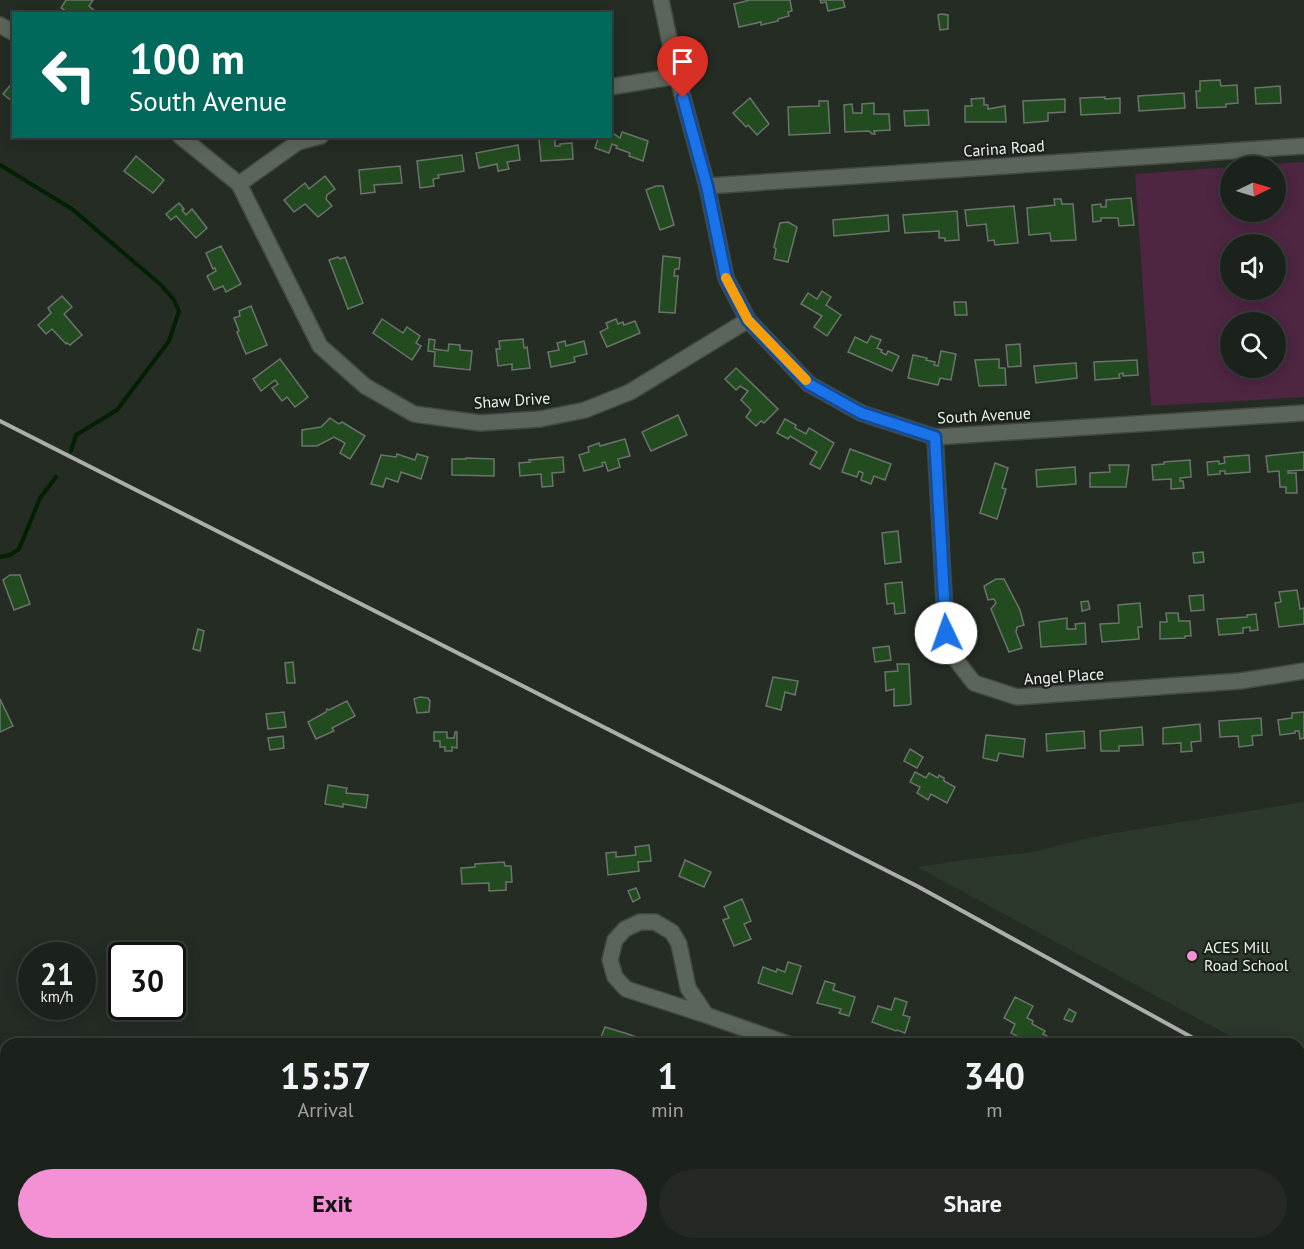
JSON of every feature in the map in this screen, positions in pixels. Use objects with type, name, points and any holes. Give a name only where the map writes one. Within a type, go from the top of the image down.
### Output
[{"type":"street","name":"South Avenue","points":[[662,0],[677,76],[707,186],[726,278],[748,320],[809,384],[861,413],[935,437],[1304,413]]},
{"type":"street","points":[[612,87],[677,76]]},
{"type":"street","name":"Shaw Drive","points":[[182,138],[239,184],[320,346],[365,386],[414,414],[480,423],[540,419],[585,410],[630,392],[748,320]]},
{"type":"street","points":[[239,184],[298,142],[313,138]]},
{"type":"street","name":"Carina Road","points":[[707,186],[1304,146]]},
{"type":"street","name":"Angel Place","points":[[935,437],[946,633],[953,656],[974,683],[1017,697],[1240,681],[1304,671]]},
{"type":"street","points":[[706,1015],[688,988],[680,944],[672,932],[655,922],[640,922],[625,928],[615,940],[610,960],[615,977],[626,989],[771,1038]]},
{"type":"shaded area","points":[[1304,162],[1304,397],[1151,406],[1135,174],[1220,168],[1220,222],[1286,222],[1286,163]]},
{"type":"shaded area","name":"ACES Mill Road School","points":[[1304,802],[1304,1038],[1234,1038],[917,867],[1033,852],[1092,837]]},
{"type":"building","points":[[66,0],[93,0],[89,6],[96,12],[68,12],[61,8]]},
{"type":"building","points":[[750,0],[790,0],[792,11],[788,12],[789,16],[778,19],[778,21],[739,27],[734,4]]},
{"type":"building","points":[[820,0],[843,0],[845,7],[828,11],[826,2],[821,3]]},
{"type":"building","points":[[938,15],[948,15],[948,29],[940,30]]},
{"type":"building","points":[[1220,80],[1221,86],[1237,85],[1238,103],[1226,104],[1226,107],[1197,108],[1196,91],[1200,91],[1200,81]]},
{"type":"building","points":[[12,83],[12,101],[3,94]]},
{"type":"building","points":[[1280,86],[1281,103],[1256,104],[1255,88]]},
{"type":"building","points":[[1184,93],[1185,108],[1139,111],[1138,96]]},
{"type":"building","points":[[1105,97],[1105,99],[1120,98],[1120,113],[1081,115],[1080,98]]},
{"type":"building","points":[[750,98],[769,124],[757,135],[733,113]]},
{"type":"building","points":[[984,98],[984,105],[988,105],[988,109],[1005,106],[1006,122],[965,122],[965,106],[972,106],[971,99]]},
{"type":"building","points":[[1065,99],[1065,112],[1048,113],[1048,121],[1024,123],[1023,101]]},
{"type":"building","points":[[819,101],[828,101],[830,133],[789,135],[788,107],[819,106]]},
{"type":"building","points":[[874,103],[874,114],[889,114],[890,130],[874,131],[875,134],[869,131],[845,132],[844,105],[852,104],[853,113],[862,113],[862,104]]},
{"type":"building","points":[[928,110],[929,125],[905,126],[904,111]]},
{"type":"building","points":[[612,132],[620,138],[622,132],[648,141],[643,161],[629,156],[630,153],[612,144],[609,153],[595,148],[598,138],[612,138]]},
{"type":"building","points":[[555,138],[555,146],[572,143],[573,159],[541,161],[539,139]]},
{"type":"building","points":[[518,145],[520,160],[507,162],[509,169],[498,171],[497,164],[479,168],[476,153]]},
{"type":"building","points":[[462,155],[464,171],[438,175],[439,178],[433,179],[434,186],[420,188],[417,161]]},
{"type":"building","points":[[136,156],[164,180],[153,193],[124,171]]},
{"type":"building","points":[[400,166],[402,183],[374,185],[375,192],[361,194],[359,170]]},
{"type":"building","points":[[325,176],[335,189],[327,195],[326,199],[332,206],[318,217],[305,204],[294,212],[284,200],[305,183],[309,189]]},
{"type":"building","points":[[663,186],[674,225],[660,230],[646,190]]},
{"type":"building","points":[[1131,198],[1134,225],[1119,226],[1118,218],[1101,218],[1101,221],[1093,222],[1092,205],[1101,204],[1101,207],[1106,207],[1106,200]]},
{"type":"building","points":[[1054,199],[1061,199],[1062,204],[1073,204],[1076,240],[1051,241],[1050,233],[1029,235],[1027,208],[1055,205]]},
{"type":"building","points":[[179,203],[186,215],[192,209],[207,228],[196,238],[176,216],[171,220],[166,214]]},
{"type":"building","points":[[1014,206],[1018,243],[995,245],[994,240],[988,241],[986,224],[967,226],[965,210]]},
{"type":"building","points":[[957,211],[959,240],[945,241],[945,238],[939,238],[939,231],[905,233],[903,215]]},
{"type":"building","points":[[888,215],[889,231],[834,236],[833,220]]},
{"type":"building","points":[[788,222],[797,227],[788,262],[774,259],[776,249],[774,247],[780,223]]},
{"type":"building","points":[[221,246],[241,284],[226,292],[223,286],[214,290],[207,276],[216,271],[206,253]]},
{"type":"building","points":[[663,256],[680,258],[679,269],[675,269],[674,276],[678,276],[675,313],[659,312]]},
{"type":"building","points":[[338,257],[340,259],[345,257],[363,303],[348,309],[329,260]]},
{"type":"building","points":[[822,291],[831,297],[826,305],[841,315],[827,336],[814,327],[822,316],[801,304],[808,293],[817,299]]},
{"type":"building","points":[[62,296],[72,307],[64,314],[82,335],[70,345],[66,344],[52,329],[46,334],[38,325],[51,313],[48,308]]},
{"type":"building","points":[[954,302],[966,302],[967,315],[955,315]]},
{"type":"building","points":[[251,306],[267,345],[246,354],[234,318],[240,316],[239,311]]},
{"type":"building","points":[[382,319],[403,333],[407,327],[420,336],[416,343],[421,346],[412,360],[373,333]]},
{"type":"building","points":[[616,319],[618,324],[623,322],[624,325],[635,321],[640,333],[607,347],[600,332],[608,328],[606,323]]},
{"type":"building","points":[[871,336],[881,340],[877,348],[882,350],[881,352],[886,355],[888,351],[899,356],[892,371],[848,352],[855,337],[867,343]]},
{"type":"building","points":[[429,339],[435,340],[434,349],[448,351],[449,344],[460,345],[460,350],[472,351],[470,370],[434,366],[435,352],[428,351]]},
{"type":"building","points":[[523,339],[524,348],[527,347],[530,368],[512,370],[512,364],[498,366],[496,349],[500,349],[499,341]]},
{"type":"building","points":[[565,341],[566,346],[584,341],[587,354],[574,357],[575,362],[551,367],[548,352],[559,350],[557,343]]},
{"type":"building","points":[[1020,344],[1021,366],[1008,367],[1006,345]]},
{"type":"building","points":[[941,351],[956,354],[951,380],[940,378],[938,385],[908,378],[913,355],[927,358],[926,360],[935,362],[934,365],[938,366]]},
{"type":"building","points":[[280,359],[308,397],[295,407],[287,397],[282,401],[272,388],[278,384],[275,380],[261,391],[253,379]]},
{"type":"building","points":[[999,359],[999,368],[1005,368],[1006,385],[979,386],[975,360]]},
{"type":"building","points":[[1137,360],[1138,375],[1123,376],[1123,373],[1119,374],[1120,378],[1095,380],[1094,362]]},
{"type":"building","points":[[1076,363],[1077,378],[1036,383],[1034,366]]},
{"type":"building","points":[[736,368],[778,409],[764,423],[761,421],[756,426],[746,417],[751,410],[741,400],[748,391],[740,386],[736,390],[725,379]]},
{"type":"building","points":[[678,415],[687,435],[651,451],[642,432]]},
{"type":"building","points":[[330,418],[339,424],[342,422],[365,436],[350,459],[340,453],[345,443],[334,437],[317,446],[302,446],[302,430],[321,427]]},
{"type":"building","points":[[785,419],[806,434],[809,428],[834,443],[820,469],[810,464],[817,452],[790,436],[788,439],[777,433]]},
{"type":"building","points":[[625,439],[630,456],[618,459],[620,467],[608,471],[605,462],[602,463],[603,466],[584,471],[579,455],[589,452],[588,447]]},
{"type":"building","points":[[850,449],[891,464],[885,480],[874,476],[871,484],[861,480],[863,473],[859,471],[857,477],[842,472]]},
{"type":"building","points":[[1304,452],[1304,470],[1288,471],[1288,473],[1296,473],[1297,493],[1286,493],[1286,487],[1280,487],[1279,471],[1268,472],[1266,456]]},
{"type":"building","points":[[397,454],[415,460],[417,454],[428,457],[421,479],[401,472],[398,482],[386,478],[383,487],[371,484],[381,455],[396,457]]},
{"type":"building","points":[[1249,455],[1250,472],[1225,474],[1225,471],[1220,471],[1220,474],[1208,475],[1207,462],[1225,463],[1224,457]]},
{"type":"building","points":[[563,457],[564,472],[552,473],[553,486],[542,487],[541,474],[520,476],[519,463]]},
{"type":"building","points":[[452,459],[494,459],[494,476],[452,475]]},
{"type":"building","points":[[1190,460],[1191,477],[1180,478],[1184,488],[1171,489],[1171,479],[1153,480],[1152,465]]},
{"type":"building","points":[[995,463],[1008,468],[1002,488],[1006,489],[997,519],[980,513]]},
{"type":"building","points":[[1109,465],[1129,465],[1126,487],[1090,487],[1090,473],[1110,472]]},
{"type":"building","points":[[1075,467],[1076,484],[1037,487],[1036,470]]},
{"type":"building","points":[[898,531],[901,562],[885,564],[882,533]]},
{"type":"building","points":[[1203,552],[1204,562],[1194,563],[1193,553]]},
{"type":"building","points":[[10,575],[20,575],[30,604],[14,610],[3,580]]},
{"type":"building","points":[[996,579],[1004,579],[1020,610],[1024,625],[1017,627],[1016,632],[1022,648],[1009,652],[991,609],[996,603],[994,599],[988,600],[984,586]]},
{"type":"building","points":[[902,582],[905,613],[895,614],[894,603],[887,604],[885,584]]},
{"type":"building","points":[[1297,590],[1300,609],[1304,608],[1304,624],[1279,627],[1275,603],[1281,602],[1279,592]]},
{"type":"building","points":[[1203,595],[1204,610],[1191,611],[1189,596]]},
{"type":"building","points":[[1088,601],[1090,609],[1082,611],[1081,602]]},
{"type":"building","points":[[1140,603],[1142,627],[1138,627],[1139,639],[1102,642],[1100,624],[1119,623],[1118,605]]},
{"type":"building","points":[[1166,613],[1178,613],[1179,621],[1190,621],[1191,636],[1160,639],[1160,622],[1167,622]]},
{"type":"building","points":[[1256,614],[1258,630],[1250,631],[1250,627],[1243,628],[1243,633],[1219,635],[1217,619],[1247,617],[1247,615]]},
{"type":"building","points":[[1067,618],[1067,629],[1076,629],[1075,624],[1085,623],[1086,644],[1041,647],[1039,622]]},
{"type":"building","points":[[198,629],[204,631],[200,651],[193,649]]},
{"type":"building","points":[[889,646],[891,660],[875,662],[873,648]]},
{"type":"building","points":[[293,662],[295,683],[287,683],[285,663]]},
{"type":"building","points":[[897,664],[909,664],[911,704],[908,705],[894,706],[894,689],[886,691],[885,672],[898,671]]},
{"type":"building","points":[[773,677],[798,681],[795,695],[785,692],[781,710],[766,706]]},
{"type":"building","points":[[428,698],[430,701],[429,712],[417,713],[414,699]]},
{"type":"building","points":[[0,699],[13,726],[0,732]]},
{"type":"building","points":[[347,701],[355,716],[332,728],[334,731],[316,739],[308,722],[326,712],[327,709]]},
{"type":"building","points":[[284,712],[286,727],[268,729],[266,714]]},
{"type":"building","points":[[1304,712],[1304,738],[1300,739],[1299,731],[1280,735],[1278,720],[1292,718],[1292,713]]},
{"type":"building","points":[[1261,718],[1262,735],[1252,736],[1253,745],[1239,747],[1238,736],[1220,737],[1219,721]]},
{"type":"building","points":[[1200,724],[1201,741],[1191,742],[1192,751],[1181,752],[1181,743],[1163,744],[1163,728]]},
{"type":"building","points":[[1142,727],[1143,745],[1119,746],[1119,751],[1101,751],[1100,731]]},
{"type":"building","points":[[1084,731],[1085,748],[1047,751],[1046,734]]},
{"type":"building","points":[[434,732],[447,732],[447,738],[454,738],[457,732],[457,748],[452,747],[452,751],[445,751],[445,747],[440,747],[440,741],[434,741]]},
{"type":"building","points":[[986,735],[1025,739],[1023,757],[999,753],[997,761],[983,758]]},
{"type":"building","points":[[283,736],[284,748],[270,750],[268,738]]},
{"type":"building","points":[[910,749],[923,757],[917,768],[904,761]]},
{"type":"building","points":[[915,772],[926,778],[929,773],[938,778],[939,775],[955,787],[947,803],[931,794],[928,800],[917,793],[920,787],[910,782]]},
{"type":"building","points":[[328,785],[347,788],[346,793],[368,795],[366,808],[325,804]]},
{"type":"building","points":[[649,845],[651,861],[638,862],[639,871],[608,875],[606,853],[616,852],[616,857],[636,855],[635,847]]},
{"type":"building","points":[[685,860],[711,872],[704,887],[679,876]]},
{"type":"building","points":[[504,862],[505,866],[511,866],[512,882],[506,882],[506,890],[489,891],[489,883],[462,884],[461,868],[475,867],[475,864]]},
{"type":"building","points":[[636,888],[640,898],[633,902],[628,891]]},
{"type":"building","points":[[742,899],[751,921],[744,924],[751,939],[734,946],[723,920],[729,918],[724,907]]},
{"type":"building","points":[[788,962],[801,966],[792,994],[758,983],[763,967],[776,972],[777,969],[785,972]]},
{"type":"building","points":[[825,981],[835,984],[833,990],[855,997],[849,1016],[839,1013],[841,1009],[817,1003]]},
{"type":"building","points":[[1015,997],[1033,1006],[1027,1018],[1033,1021],[1032,1024],[1045,1031],[1043,1034],[1049,1037],[1021,1038],[1011,1033],[1015,1024],[1004,1018]]},
{"type":"building","points":[[895,998],[907,1002],[903,1015],[910,1017],[905,1033],[872,1022],[878,1006],[891,1010]]},
{"type":"building","points":[[1069,1009],[1076,1013],[1072,1022],[1064,1019]]},
{"type":"building","points":[[605,1027],[639,1038],[605,1038],[601,1037]]},
{"type":"waterway","points":[[0,165],[72,209],[160,284],[174,300],[179,311],[169,341],[117,410],[76,435],[71,451]]},
{"type":"waterway","points":[[0,557],[10,555],[19,549],[40,498],[56,477]]},
{"type":"railway","points":[[0,421],[917,886],[1193,1038]]},
{"type":"slow traffic","points":[[726,278],[748,320],[806,380]]},
{"type":"place","name":"ACES Mill Road School","points":[[1192,956]]},
{"type":"route","points":[[683,98],[707,186],[726,278],[748,320],[809,384],[877,420],[935,437],[946,633]]}]
